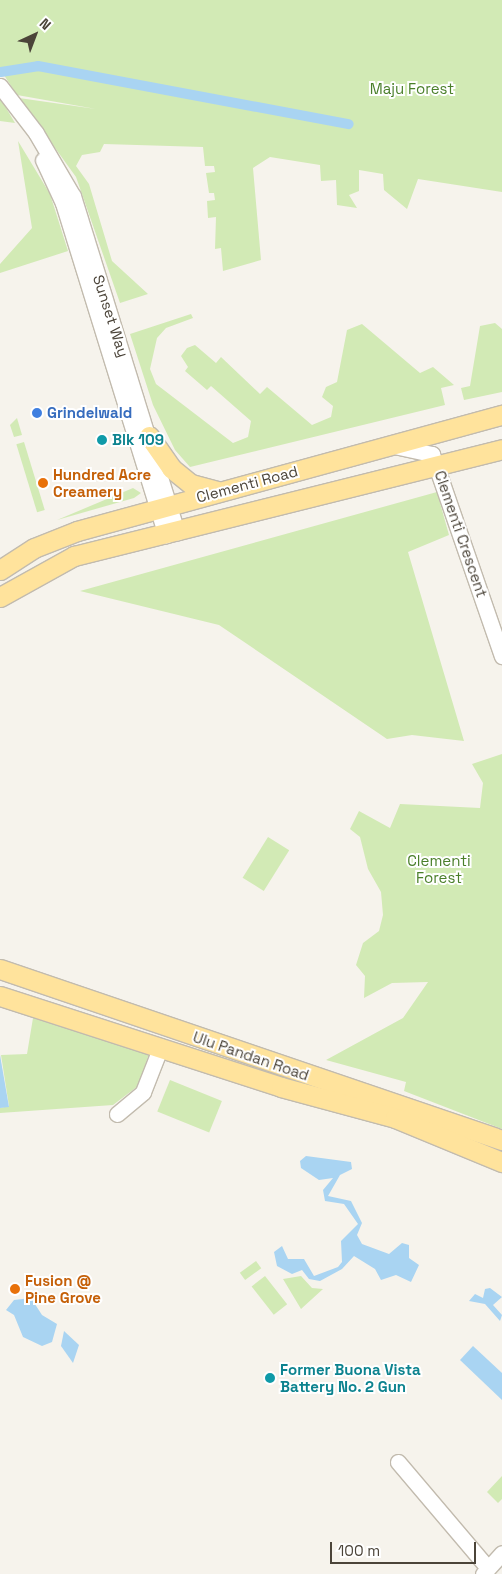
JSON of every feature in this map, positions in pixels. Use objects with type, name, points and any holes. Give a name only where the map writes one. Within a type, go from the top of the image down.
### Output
[{"type":"main road","name":"Clementi Road","points":[[2,567],[77,531],[502,416]]},
{"type":"main road","points":[[149,436],[177,473],[191,484],[218,492]]},
{"type":"main road","name":"Clementi Road","points":[[0,598],[74,556],[172,534],[437,464],[502,449]]},
{"type":"main road","name":"Ulu Pandan Road","points":[[0,969],[502,1140]]},
{"type":"main road","points":[[0,975],[20,977]]},
{"type":"main road","points":[[0,985],[31,1004]]},
{"type":"main road","name":"Ulu Pandan Road","points":[[0,996],[31,1004],[281,1087],[395,1118],[502,1162]]},
{"type":"street","name":"Sunset Way","points":[[0,86],[70,191],[149,436],[164,506]]},
{"type":"street","name":"Sunset Way","points":[[18,112],[63,203],[172,534]]},
{"type":"street","name":"Clementi Crescent","points":[[390,446],[425,450],[437,464],[502,656]]},
{"type":"street","points":[[117,1114],[143,1092],[160,1046]]},
{"type":"street","points":[[398,1462],[486,1571],[502,1553]]},
{"type":"green space","name":"Maju Forest","points":[[0,0],[502,0],[502,192],[418,179],[407,209],[384,190],[383,174],[359,170],[359,191],[349,195],[357,208],[337,205],[336,180],[321,181],[320,165],[270,157],[253,168],[261,260],[223,271],[221,248],[215,249],[216,217],[208,218],[207,201],[215,200],[214,193],[209,193],[206,173],[215,172],[214,166],[205,166],[203,147],[104,144],[100,152],[82,155],[76,166],[89,184],[112,261],[148,294],[120,303],[76,177],[19,98],[96,109],[17,95],[0,69]]},
{"type":"green space","points":[[0,97],[2,101],[15,123],[0,121]]},
{"type":"green space","points":[[18,141],[50,194],[68,251],[0,273],[0,264],[32,228]]},
{"type":"green space","points":[[191,314],[193,318],[166,328],[157,338],[150,369],[156,384],[233,443],[248,437],[251,421],[211,386],[207,390],[185,371],[188,367],[181,356],[187,348],[195,345],[216,363],[221,357],[260,394],[267,387],[312,425],[331,417],[333,406],[322,397],[326,387],[337,382],[347,330],[362,324],[420,373],[433,367],[454,385],[441,388],[445,405],[190,467],[175,450],[153,405],[130,334]]},
{"type":"green space","points":[[495,323],[502,329],[502,392],[464,400],[461,388],[470,386],[480,326]]},
{"type":"green space","points":[[17,418],[22,435],[14,437],[10,425]]},
{"type":"green space","points":[[24,442],[45,510],[37,512],[16,444]]},
{"type":"green space","points":[[133,488],[141,493],[134,498],[57,520]]},
{"type":"green space","points":[[437,492],[449,535],[408,552],[464,741],[412,735],[387,739],[219,625],[80,591]]},
{"type":"green space","name":"Clementi Forest","points":[[502,754],[502,1129],[404,1091],[406,1082],[326,1060],[403,1018],[428,982],[392,983],[364,998],[365,976],[356,965],[363,943],[379,931],[383,915],[381,892],[368,869],[360,837],[350,829],[359,811],[390,828],[400,804],[480,808],[483,783],[472,764]]},
{"type":"green space","points":[[268,837],[289,850],[264,891],[243,878]]},
{"type":"green space","points":[[33,1018],[149,1054],[138,1086],[113,1105],[0,1113],[0,1108],[9,1106],[1,1055],[27,1054]]},
{"type":"green space","points":[[170,1080],[222,1101],[209,1133],[157,1112]]},
{"type":"green space","points":[[256,1261],[261,1268],[245,1280],[240,1273]]},
{"type":"green space","points":[[265,1276],[287,1304],[274,1315],[252,1286]]},
{"type":"green space","points":[[301,1276],[312,1288],[323,1289],[301,1309],[283,1279]]},
{"type":"green space","points":[[502,1476],[502,1499],[498,1503],[487,1492]]},
{"type":"water","points":[[0,1055],[9,1107],[0,1108]]},
{"type":"water","points":[[306,1156],[351,1162],[352,1169],[340,1175],[328,1196],[351,1201],[362,1223],[357,1235],[362,1244],[389,1254],[402,1243],[409,1245],[409,1258],[419,1265],[411,1282],[396,1275],[381,1280],[375,1269],[354,1256],[342,1269],[320,1281],[309,1279],[302,1270],[292,1274],[277,1266],[274,1252],[282,1246],[288,1259],[304,1259],[314,1276],[338,1267],[342,1262],[341,1241],[358,1224],[344,1204],[325,1201],[323,1190],[333,1178],[319,1180],[301,1168],[300,1161]]},
{"type":"water","points":[[490,1288],[502,1297],[493,1305],[502,1315],[500,1321],[485,1304],[469,1301],[475,1294],[483,1298],[485,1289]]},
{"type":"water","points":[[31,1298],[42,1315],[57,1324],[52,1342],[42,1346],[23,1337],[14,1315],[6,1310],[14,1300]]},
{"type":"water","points":[[64,1331],[79,1345],[73,1363],[61,1346]]},
{"type":"water","points":[[473,1346],[502,1373],[502,1400],[460,1360]]},
{"type":"waterway","points":[[1,72],[38,66],[349,124]]},
{"type":"place","name":"Grindelwald","points":[[37,413]]},
{"type":"place","name":"Blk 109","points":[[102,440]]},
{"type":"place","name":"Hundred Acre Creamery","points":[[43,483]]},
{"type":"place","name":"Fusion @ Pine Grove","points":[[15,1289]]},
{"type":"place","name":"Former Buona Vista Battery No. 2 Gun","points":[[270,1378]]}]
